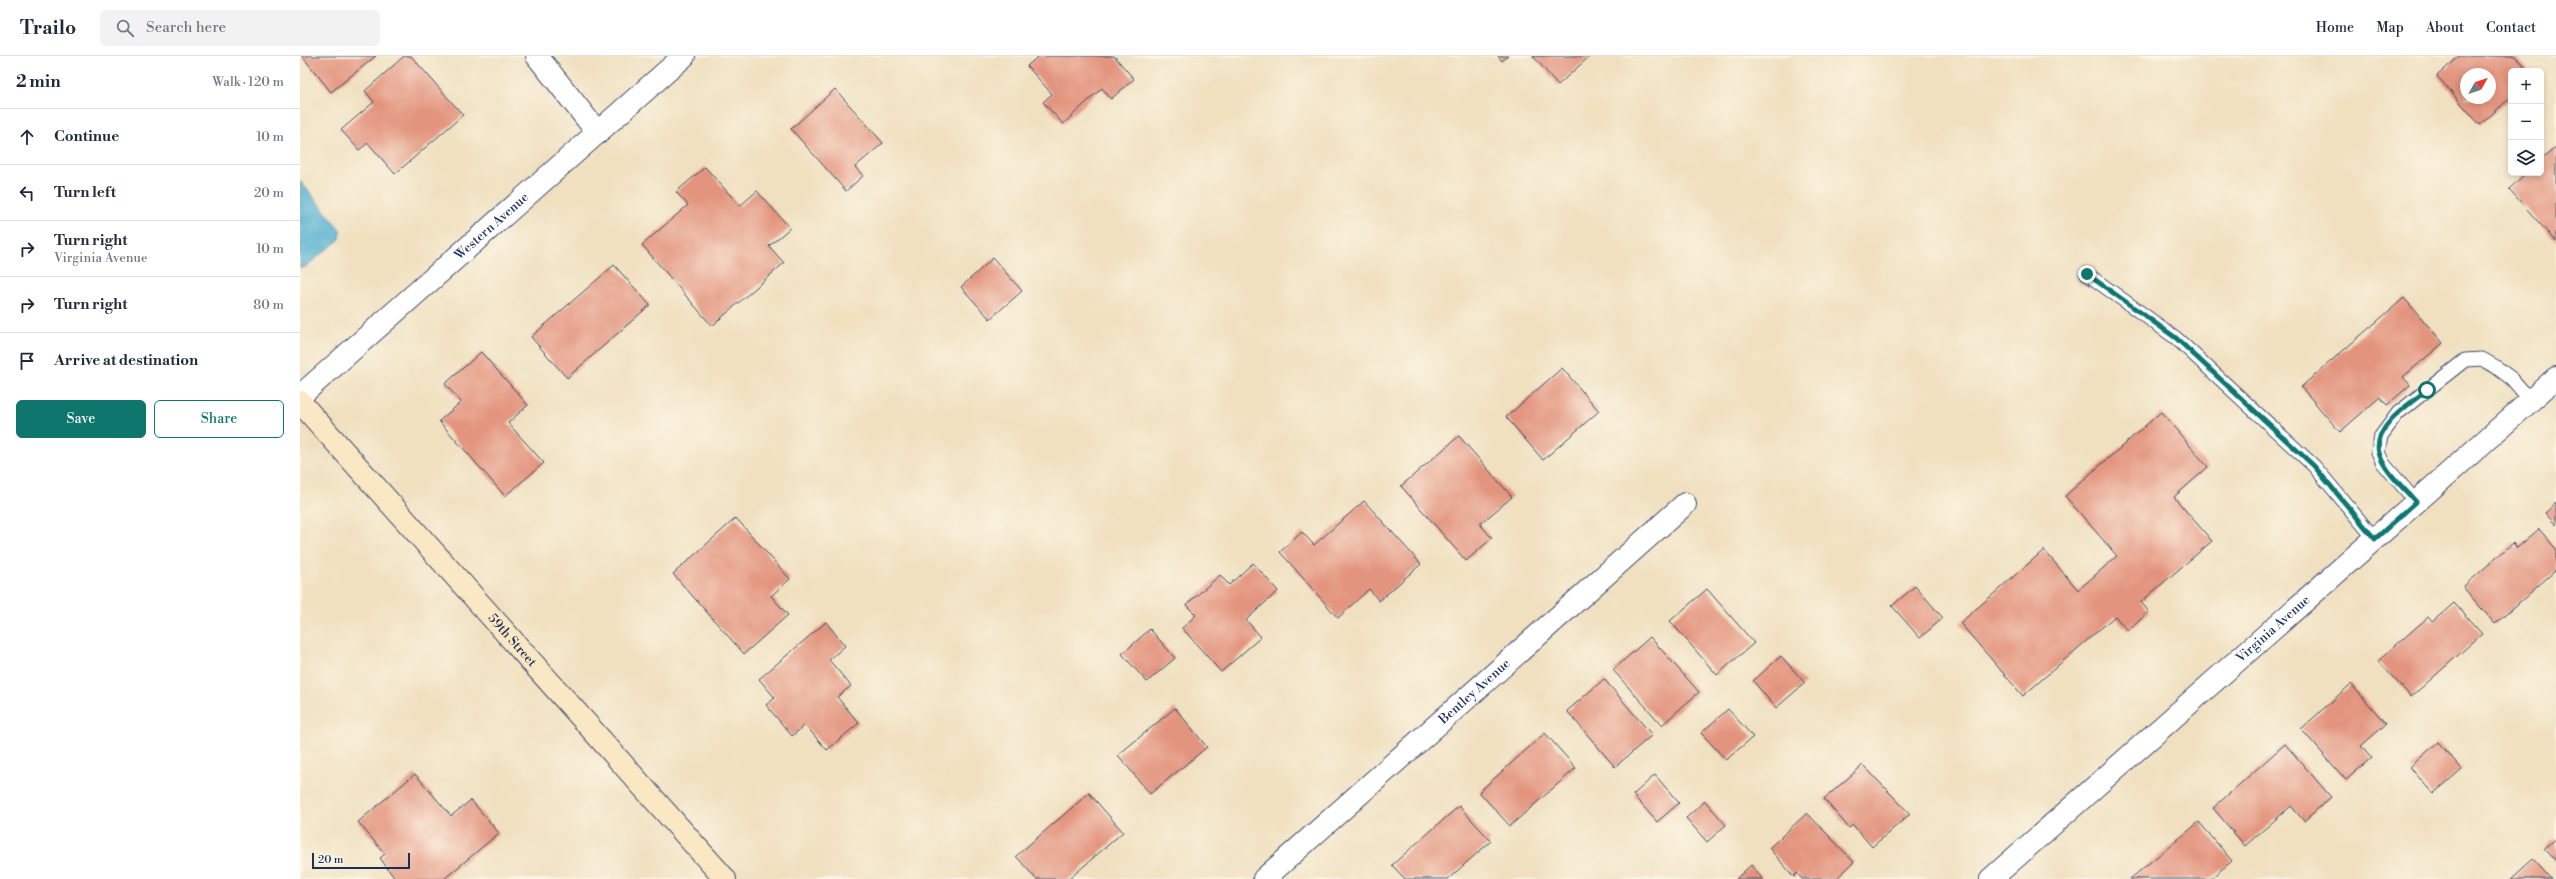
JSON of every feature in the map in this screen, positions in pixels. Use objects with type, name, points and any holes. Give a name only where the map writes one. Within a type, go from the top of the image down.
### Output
[{"type":"street","points":[[537,56],[598,133]]},
{"type":"street","name":"Western Avenue","points":[[300,396],[684,56]]},
{"type":"street","name":"Virginia Avenue","points":[[1991,879],[2556,378]]},
{"type":"street","name":"59th Street","points":[[300,402],[725,879]]},
{"type":"street","name":"Bentley Avenue","points":[[1264,879],[1685,504]]},
{"type":"lane","points":[[2087,274],[2182,343],[2314,466],[2375,539]]},
{"type":"lane","points":[[2416,502],[2384,463],[2378,452],[2380,436],[2398,413],[2465,360],[2482,359],[2496,367],[2512,379],[2530,401]]},
{"type":"water","points":[[300,181],[340,229],[340,239],[305,267],[300,268]]},
{"type":"building","points":[[302,56],[376,56],[331,92]]},
{"type":"building","points":[[404,56],[411,56],[463,115],[395,174],[368,143],[359,150],[341,130],[374,102],[365,91]]},
{"type":"building","points":[[1039,56],[1114,56],[1134,79],[1111,99],[1102,88],[1063,124],[1043,102],[1052,94],[1027,66]]},
{"type":"building","points":[[1498,56],[1508,56],[1502,61]]},
{"type":"building","points":[[1533,56],[1588,56],[1589,57],[1558,85]]},
{"type":"building","points":[[2459,56],[2515,56],[2526,68],[2508,68],[2508,100],[2480,125],[2462,104],[2496,104],[2496,68],[2460,68],[2460,102],[2437,76]]},
{"type":"building","points":[[835,89],[883,143],[855,167],[863,176],[846,191],[791,129]]},
{"type":"building","points":[[2556,147],[2556,242],[2509,189],[2523,176],[2544,176],[2544,157]]},
{"type":"building","points":[[705,167],[740,206],[757,191],[790,228],[769,246],[784,263],[712,326],[642,245],[688,205],[676,192]]},
{"type":"building","points":[[993,258],[1022,291],[990,319],[961,287]]},
{"type":"building","points":[[614,265],[650,305],[567,378],[531,337]]},
{"type":"building","points":[[2404,298],[2443,343],[2403,377],[2410,385],[2387,405],[2380,397],[2340,432],[2301,387]]},
{"type":"building","points":[[481,352],[528,405],[508,423],[544,463],[505,496],[439,421],[461,402],[445,384]]},
{"type":"building","points":[[1562,368],[1599,411],[1543,460],[1506,417]]},
{"type":"building","points":[[2161,412],[2208,467],[2174,497],[2212,541],[2141,602],[2149,612],[2128,631],[2115,616],[2023,696],[1960,623],[2044,550],[2078,590],[2117,556],[2065,496]]},
{"type":"building","points":[[1459,436],[1512,497],[1480,524],[1492,538],[1466,561],[1401,486]]},
{"type":"building","points":[[1364,501],[1421,564],[1379,601],[1369,589],[1338,618],[1280,552],[1302,532],[1314,545]]},
{"type":"building","points":[[2556,503],[2556,525],[2545,513]]},
{"type":"building","points":[[736,518],[790,579],[771,596],[788,615],[744,654],[673,574]]},
{"type":"building","points":[[2539,529],[2556,549],[2556,570],[2495,624],[2463,587],[2513,543],[2517,548]]},
{"type":"building","points":[[1253,563],[1278,591],[1246,620],[1261,637],[1221,672],[1182,628],[1196,615],[1186,605],[1220,575],[1229,585]]},
{"type":"building","points":[[1915,586],[1943,618],[1920,638],[1892,606]]},
{"type":"building","points":[[1707,589],[1754,643],[1717,675],[1670,621]]},
{"type":"building","points":[[2454,603],[2482,634],[2411,697],[2378,661],[2428,617],[2432,622]]},
{"type":"building","points":[[826,622],[845,646],[829,660],[851,686],[837,697],[859,723],[827,750],[805,725],[792,736],[766,705],[775,698],[759,679]]},
{"type":"building","points":[[1150,629],[1175,658],[1147,682],[1122,654]]},
{"type":"building","points":[[1650,637],[1699,692],[1662,725],[1613,670]]},
{"type":"building","points":[[1781,656],[1805,683],[1776,708],[1753,681]]},
{"type":"building","points":[[1604,679],[1652,735],[1615,767],[1567,711]]},
{"type":"building","points":[[2351,684],[2386,724],[2361,746],[2371,758],[2346,780],[2301,729]]},
{"type":"building","points":[[1175,708],[1207,747],[1150,794],[1118,755]]},
{"type":"building","points":[[1728,709],[1753,737],[1726,760],[1701,733]]},
{"type":"building","points":[[1545,733],[1576,768],[1510,826],[1479,792]]},
{"type":"building","points":[[2438,742],[2462,769],[2433,794],[2410,767]]},
{"type":"building","points":[[2285,744],[2331,797],[2304,821],[2291,806],[2245,846],[2213,808]]},
{"type":"building","points":[[1863,765],[1910,814],[1872,847],[1853,825],[1849,828],[1824,799]]},
{"type":"building","points":[[415,774],[451,816],[471,800],[499,833],[444,879],[395,879],[380,858],[385,854],[358,822]]},
{"type":"building","points":[[1655,775],[1679,803],[1657,822],[1633,795]]},
{"type":"building","points":[[1089,793],[1123,832],[1069,879],[1036,879],[1016,856]]},
{"type":"building","points":[[1705,801],[1726,825],[1707,842],[1686,818]]},
{"type":"building","points":[[1459,806],[1491,841],[1448,879],[1405,879],[1392,865]]},
{"type":"building","points":[[1807,813],[1854,862],[1836,879],[1802,879],[1797,873],[1794,877],[1769,848]]},
{"type":"building","points":[[2199,822],[2232,861],[2210,879],[2130,879]]},
{"type":"building","points":[[2556,838],[2556,861],[2544,848]]},
{"type":"building","points":[[2533,859],[2551,879],[2511,879]]},
{"type":"building","points":[[1751,865],[1763,879],[1736,879]]},
{"type":"route","points":[[2087,274],[2176,338],[2314,466],[2375,539],[2416,502],[2384,463],[2378,452],[2380,436],[2387,424],[2398,413],[2427,390]]}]
